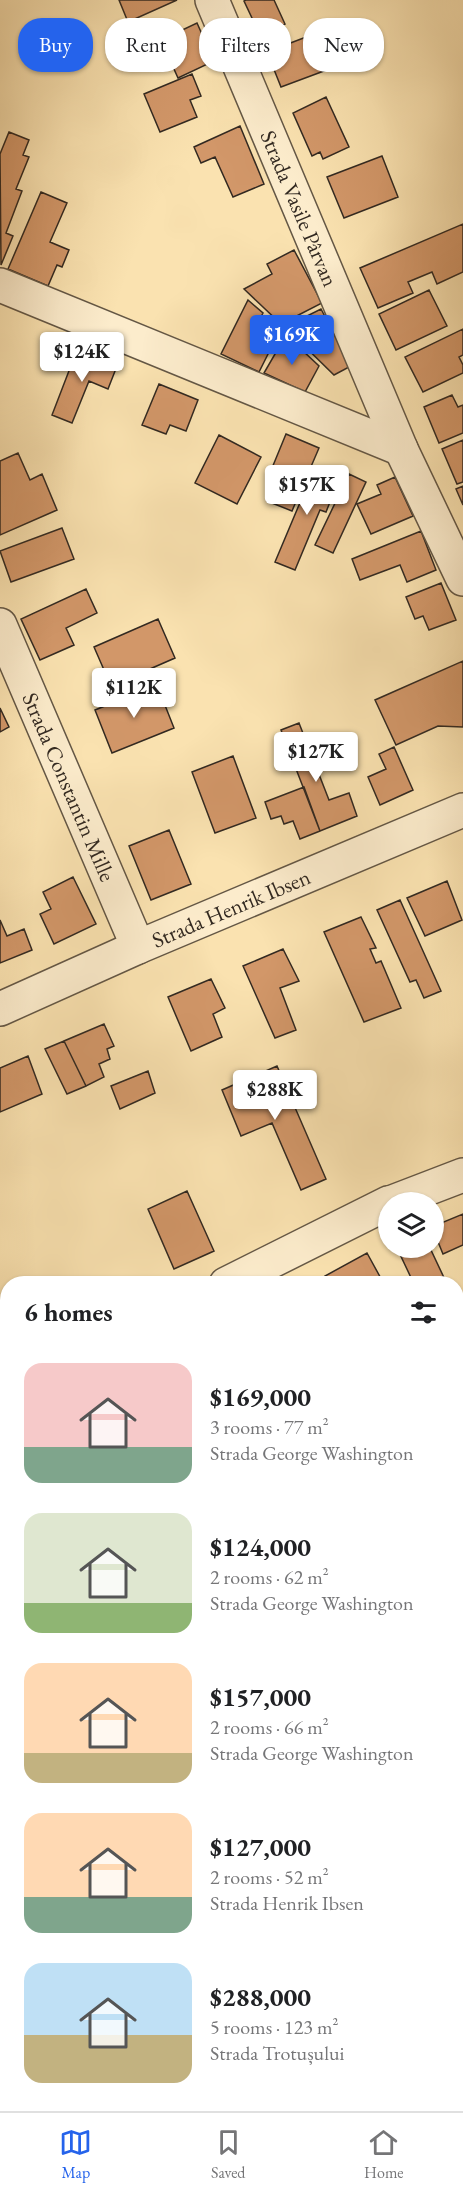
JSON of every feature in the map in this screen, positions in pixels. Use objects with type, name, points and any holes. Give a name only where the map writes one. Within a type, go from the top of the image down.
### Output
[{"type":"street","name":"Strada Vasile Pârvan","points":[[212,0],[401,449],[463,579]]},
{"type":"street","points":[[0,285],[401,449]]},
{"type":"street","name":"Strada Constantin Mille","points":[[0,625],[138,947]]},
{"type":"street","name":"Strada Henrik Ibsen","points":[[0,1009],[138,947],[463,810]]},
{"type":"street","points":[[418,1192],[463,1175]]},
{"type":"street","points":[[242,1276],[378,1208]]},
{"type":"building","points":[[119,0],[177,0],[137,18],[126,18]]},
{"type":"building","points":[[274,0],[282,18],[252,18],[244,1]]},
{"type":"building","points":[[197,23],[199,27],[199,68],[178,78],[175,72],[187,72],[187,28]]},
{"type":"building","points":[[303,38],[303,72],[321,72],[281,87],[275,72],[291,72],[291,43]]},
{"type":"building","points":[[192,74],[201,96],[190,100],[197,117],[160,132],[144,94]]},
{"type":"building","points":[[326,97],[349,147],[323,159],[320,152],[312,156],[293,113]]},
{"type":"building","points":[[240,126],[264,184],[233,197],[215,157],[201,163],[194,147]]},
{"type":"building","points":[[9,132],[29,140],[23,155],[29,157],[16,189],[22,191],[6,233],[13,236],[1,265],[0,154]]},
{"type":"building","points":[[382,156],[398,197],[344,218],[327,177]]},
{"type":"building","points":[[41,192],[67,203],[50,242],[69,250],[62,267],[57,265],[48,286],[8,269]]},
{"type":"building","points":[[463,224],[463,272],[437,284],[432,272],[408,282],[413,293],[378,308],[360,268]]},
{"type":"building","points":[[294,250],[322,303],[281,324],[244,289],[272,274],[267,264]]},
{"type":"building","points":[[429,290],[447,326],[396,350],[379,314]]},
{"type":"building","points":[[248,300],[263,313],[253,332],[274,342],[259,372],[221,354]]},
{"type":"building","points":[[321,309],[351,366],[334,375],[285,327]]},
{"type":"building","points":[[463,329],[463,355],[459,357],[463,365],[463,373],[423,392],[405,357]]},
{"type":"building","points":[[286,335],[319,366],[305,392],[264,373]]},
{"type":"building","points":[[77,350],[117,366],[108,389],[89,381],[72,423],[52,415]]},
{"type":"building","points":[[159,384],[198,400],[186,431],[170,425],[166,434],[142,425]]},
{"type":"building","points":[[452,395],[458,407],[463,405],[463,433],[439,443],[424,407]]},
{"type":"building","points":[[286,434],[319,448],[292,511],[267,501],[279,471],[272,468]]},
{"type":"building","points":[[219,435],[261,457],[237,504],[195,483]]},
{"type":"building","points":[[463,440],[463,482],[457,484],[442,449]]},
{"type":"building","points":[[18,453],[30,480],[42,474],[57,510],[0,535],[0,461]]},
{"type":"building","points":[[315,467],[340,477],[326,512],[320,510],[295,570],[275,562]]},
{"type":"building","points":[[349,474],[366,482],[333,553],[315,545]]},
{"type":"building","points":[[395,477],[413,516],[371,534],[357,504],[381,494],[377,485]]},
{"type":"building","points":[[463,486],[463,505],[456,489]]},
{"type":"building","points":[[62,528],[74,559],[11,582],[0,551]]},
{"type":"building","points":[[421,531],[436,570],[407,582],[400,565],[360,580],[352,559]]},
{"type":"building","points":[[441,583],[456,620],[429,630],[423,616],[415,619],[406,597]]},
{"type":"building","points":[[86,589],[97,613],[66,628],[74,645],[40,660],[21,619]]},
{"type":"building","points":[[158,619],[175,658],[111,686],[94,647]]},
{"type":"building","points":[[463,661],[463,727],[438,726],[396,745],[375,700]]},
{"type":"building","points":[[157,685],[174,728],[112,753],[95,710]]},
{"type":"building","points":[[0,708],[9,727],[0,732]]},
{"type":"building","points":[[299,723],[329,800],[349,793],[357,816],[320,831],[281,730]]},
{"type":"building","points":[[394,747],[413,790],[380,805],[368,777],[386,769],[379,754]]},
{"type":"building","points":[[233,756],[256,818],[215,833],[192,772]]},
{"type":"building","points":[[304,787],[320,831],[300,839],[293,821],[284,824],[281,816],[271,819],[265,802]]},
{"type":"building","points":[[169,830],[191,884],[151,900],[129,846]]},
{"type":"building","points":[[73,877],[96,924],[54,944],[40,914],[51,909],[43,892]]},
{"type":"building","points":[[447,881],[462,920],[425,936],[407,898]]},
{"type":"building","points":[[400,900],[441,991],[424,998],[416,980],[410,982],[377,910]]},
{"type":"building","points":[[361,917],[376,948],[370,949],[376,963],[381,961],[401,1008],[364,1022],[324,932]]},
{"type":"building","points":[[0,920],[7,936],[24,929],[32,950],[0,963]]},
{"type":"building","points":[[283,949],[299,981],[280,988],[296,1030],[275,1038],[243,966]]},
{"type":"building","points":[[211,979],[225,1008],[213,1014],[222,1037],[191,1051],[168,997]]},
{"type":"building","points":[[104,1024],[114,1046],[107,1049],[110,1059],[99,1064],[104,1077],[86,1086],[64,1041]]},
{"type":"building","points":[[64,1041],[86,1086],[67,1094],[45,1049]]},
{"type":"building","points":[[28,1056],[42,1094],[0,1112],[0,1068]]},
{"type":"building","points":[[277,1066],[326,1179],[301,1190],[272,1123],[241,1136],[222,1090]]},
{"type":"building","points":[[148,1071],[155,1093],[120,1109],[111,1086]]},
{"type":"building","points":[[187,1191],[214,1251],[174,1269],[148,1209]]},
{"type":"building","points":[[463,1214],[463,1245],[444,1254],[444,1222]]},
{"type":"building","points":[[367,1253],[380,1276],[325,1276]]},
{"type":"building","points":[[402,1258],[435,1258],[443,1276],[410,1276]]}]
